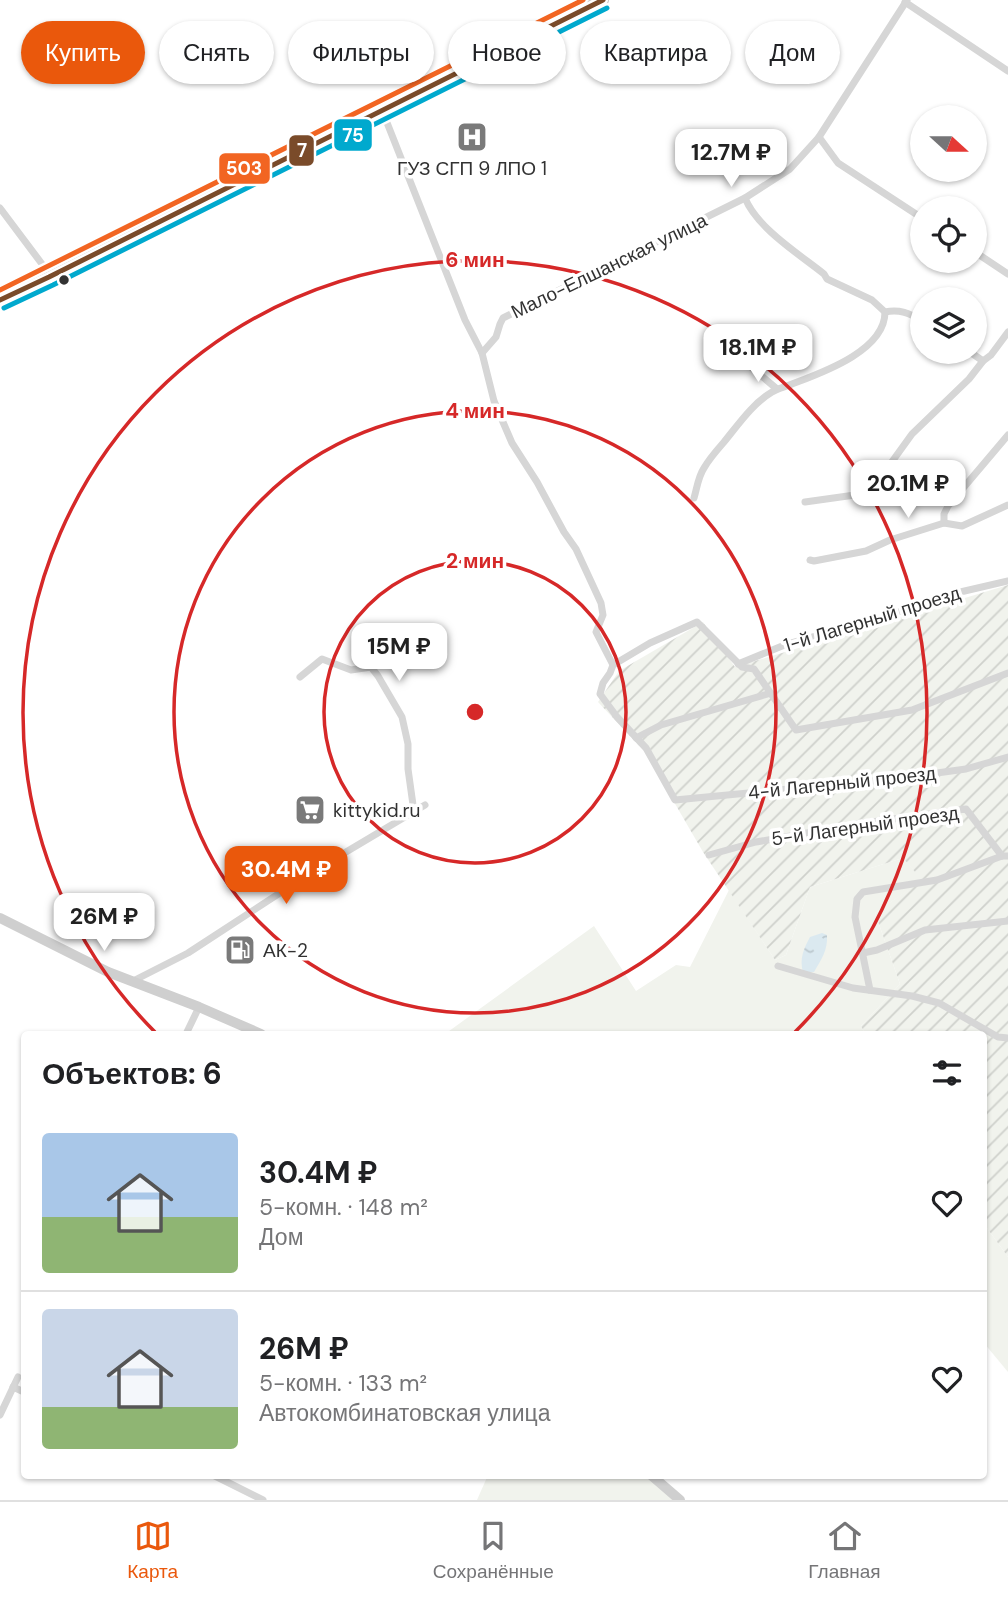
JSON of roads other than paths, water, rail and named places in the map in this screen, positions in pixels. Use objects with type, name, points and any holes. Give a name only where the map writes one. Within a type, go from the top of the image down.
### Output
[{"type":"main road","points":[[0,300],[603,0]]},
{"type":"street","points":[[906,1],[1008,71]]},
{"type":"street","name":"Мало-Елшанская улица","points":[[482,353],[496,337],[503,318],[745,198],[790,169],[819,137],[906,1]]},
{"type":"street","points":[[382,110],[465,320],[482,353],[494,401],[512,443],[576,549],[601,603],[603,615],[596,632],[613,665]]},
{"type":"street","points":[[819,137],[838,163],[910,210]]},
{"type":"street","points":[[745,198],[761,223],[827,279],[872,300],[885,313]]},
{"type":"street","points":[[0,208],[49,277]]},
{"type":"street","points":[[987,260],[1008,274]]},
{"type":"street","points":[[885,313],[901,311],[910,314]]},
{"type":"street","points":[[694,498],[703,468],[755,404],[777,389],[832,368],[859,353],[881,329],[885,313]]},
{"type":"street","points":[[987,358],[1008,332]]},
{"type":"street","points":[[805,502],[862,494],[873,488],[912,434],[969,379],[981,364]]},
{"type":"street","points":[[751,367],[777,389]]},
{"type":"street","points":[[944,523],[948,506],[1008,435]]},
{"type":"street","points":[[810,560],[866,551],[890,540],[944,523],[962,526],[1008,505]]},
{"type":"street","name":"1-й Лагерный проезд","points":[[738,664],[787,644],[956,593],[1008,581]]},
{"type":"street","points":[[771,693],[668,723],[636,738],[600,694],[613,665],[650,643],[696,622],[738,664],[754,669],[771,693],[796,730],[912,710],[1008,673]]},
{"type":"street","points":[[300,677],[322,659],[351,670],[371,667],[401,717],[408,744],[408,769],[414,812]]},
{"type":"street","name":"4-й Лагерный проезд","points":[[636,738],[646,748],[675,800],[892,779],[966,769],[1008,757]]},
{"type":"street","points":[[133,982],[188,953],[309,874],[425,805]]},
{"type":"street","name":"5-й Лагерный проезд","points":[[709,855],[756,842],[966,809],[1005,856]]},
{"type":"street","points":[[870,990],[855,917],[857,899],[863,892],[937,880],[1005,856]]},
{"type":"street","points":[[0,918],[107,972],[254,1031]]},
{"type":"street","points":[[863,953],[925,930],[1008,921]]},
{"type":"street","points":[[778,966],[853,988],[912,996],[939,1003],[998,1037],[1008,1038]]},
{"type":"street","points":[[187,1031],[199,1007]]},
{"type":"street","points":[[0,1415],[18,1377]]},
{"type":"street","points":[[13,1387],[21,1391]]},
{"type":"street","points":[[221,1479],[263,1500]]},
{"type":"street","points":[[656,1479],[680,1500]]},
{"type":"water","points":[[822,933],[827,935],[827,940],[821,959],[814,972],[803,972],[804,949],[810,937]]},
{"type":"place","name":"ГУЗ СГП 9 ЛПО 1","points":[[472,137]]},
{"type":"place","name":"kittykid.ru","points":[[310,810]]},
{"type":"place","name":"АК-2","points":[[240,950]]}]
